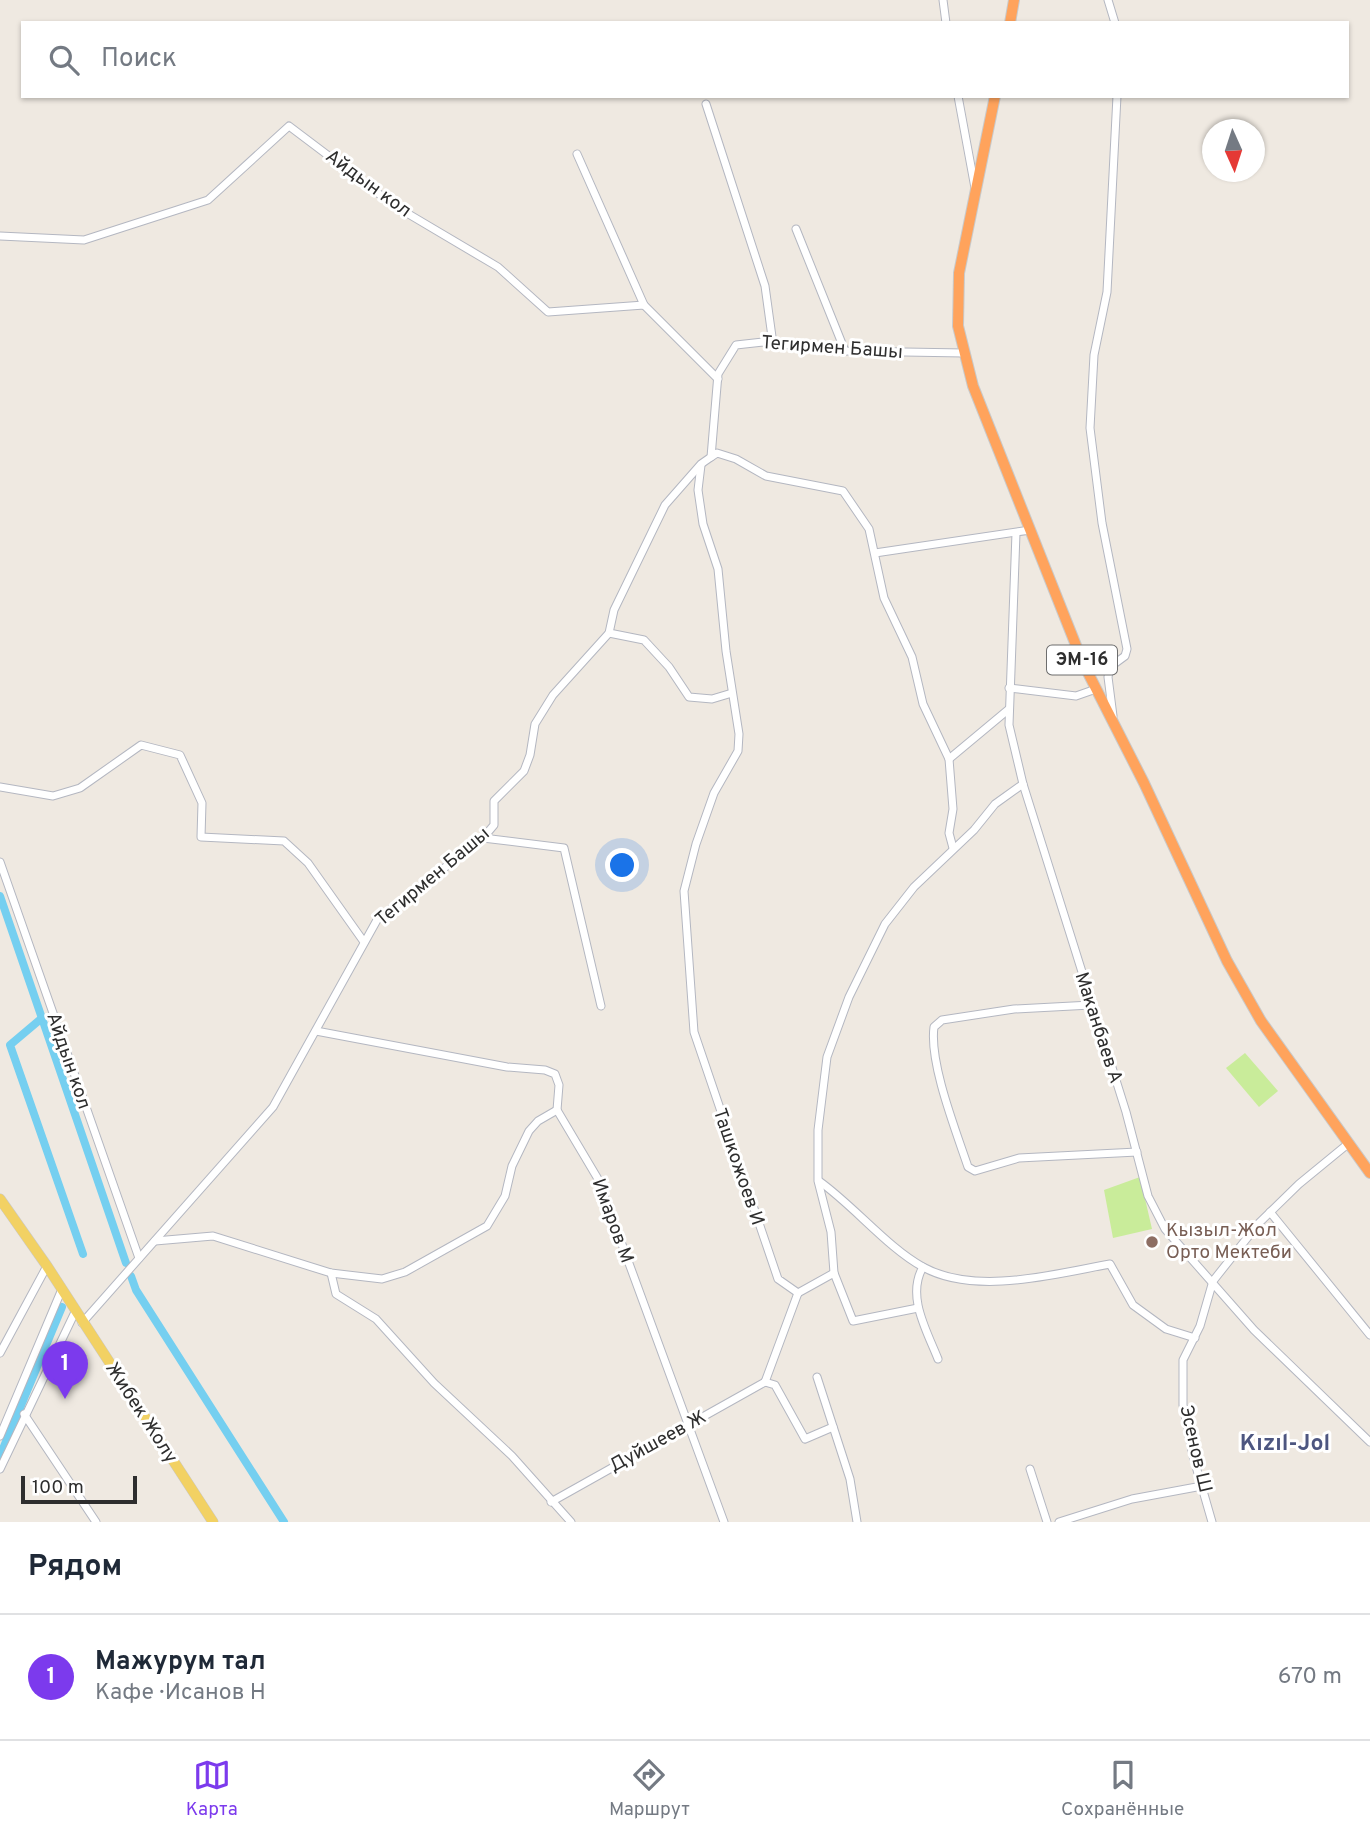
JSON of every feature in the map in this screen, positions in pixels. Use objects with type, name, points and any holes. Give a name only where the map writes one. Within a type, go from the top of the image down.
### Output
[{"type":"highway","points":[[1010,21],[1014,0]]},
{"type":"highway","name":"ЭМ-16","points":[[995,98],[957,299],[958,326],[973,386],[1096,688],[1227,961],[1261,1021],[1370,1173]]},
{"type":"main road","name":"Жибек Жолу","points":[[0,1199],[47,1266],[213,1522]]},
{"type":"street","points":[[943,0],[946,21]]},
{"type":"street","points":[[1108,0],[1114,21]]},
{"type":"street","points":[[958,98],[975,192]]},
{"type":"street","points":[[1115,725],[1108,677],[1110,667],[1125,656],[1127,649],[1102,523],[1090,428],[1094,355],[1107,292],[1117,98]]},
{"type":"street","points":[[706,104],[765,286],[773,344]]},
{"type":"street","name":"Айдын кол","points":[[0,236],[84,240],[208,200],[289,126],[395,206],[498,267],[548,312],[644,305]]},
{"type":"street","points":[[577,155],[644,305],[718,379]]},
{"type":"street","points":[[796,229],[845,351]]},
{"type":"street","name":"Тегирмен Башы","points":[[82,1323],[273,1107],[377,920],[483,838],[494,825],[494,801],[524,771],[530,755],[535,724],[546,706],[609,633],[614,610],[665,505],[710,457],[718,379],[723,364],[736,345],[773,344],[845,351],[964,353]]},
{"type":"street","points":[[710,457],[717,453],[736,459],[766,477],[843,491],[869,528],[884,598],[912,657],[923,704],[949,759],[953,809],[949,833],[953,848]]},
{"type":"street","name":"Ташкожоев И","points":[[701,464],[698,491],[703,524],[718,569],[739,734],[738,751],[721,776],[714,793],[696,844],[684,891],[694,1032],[778,1279],[797,1293]]},
{"type":"street","points":[[875,553],[1030,530]]},
{"type":"street","name":"Маканбаев А","points":[[1016,533],[1009,725],[1023,784],[1149,1196],[1165,1228],[1254,1330],[1370,1442]]},
{"type":"street","points":[[609,633],[645,640],[669,667],[689,697],[712,698],[732,692]]},
{"type":"street","points":[[1009,688],[1076,696],[1096,688]]},
{"type":"street","points":[[949,759],[1009,709]]},
{"type":"street","points":[[0,787],[53,796],[80,788],[141,745],[180,755],[202,803],[201,837],[284,841],[308,863],[364,943]]},
{"type":"street","points":[[918,1308],[853,1321],[834,1273],[831,1232],[818,1181],[818,1130],[827,1057],[849,998],[885,925],[914,887],[995,804],[1023,784]]},
{"type":"street","points":[[483,838],[564,848],[601,1006]]},
{"type":"street","name":"Айдын кол","points":[[0,863],[139,1258]]},
{"type":"street","points":[[1091,1005],[1025,1008],[942,1020],[934,1027],[933,1039],[950,1113],[968,1167],[975,1171],[1019,1157],[1137,1152]]},
{"type":"street","name":"Имаров М","points":[[316,1031],[507,1067],[545,1069],[555,1074],[559,1085],[557,1110],[598,1179],[724,1522]]},
{"type":"street","points":[[154,1241],[214,1236],[331,1273],[382,1279],[405,1272],[487,1226],[505,1196],[515,1157],[529,1131],[557,1110]]},
{"type":"street","name":"Эсенов Ш","points":[[1212,1522],[1182,1405],[1183,1360],[1195,1338],[1213,1281],[1270,1212],[1298,1184],[1349,1143]]},
{"type":"street","points":[[818,1181],[923,1267],[950,1276],[1004,1282],[1110,1264],[1133,1306],[1166,1329],[1195,1338]]},
{"type":"street","points":[[1270,1212],[1370,1335]]},
{"type":"street","points":[[0,1353],[47,1266]]},
{"type":"street","points":[[923,1267],[917,1278],[918,1308],[938,1359]]},
{"type":"street","points":[[331,1273],[336,1294],[376,1319],[434,1382],[512,1456],[571,1522]]},
{"type":"street","points":[[833,1427],[805,1439],[775,1385],[765,1382],[797,1293],[834,1273]]},
{"type":"street","points":[[0,1436],[62,1289]]},
{"type":"street","points":[[0,1469],[76,1310]]},
{"type":"street","points":[[817,1377],[850,1479],[857,1522]]},
{"type":"street","name":"Дуйшеев Ж","points":[[551,1502],[765,1382]]},
{"type":"street","points":[[24,1414],[96,1522]]},
{"type":"street","points":[[1030,1468],[1047,1522]]},
{"type":"street","points":[[1059,1522],[1132,1499],[1202,1486]]},
{"type":"green space","points":[[1245,1053],[1278,1091],[1259,1107],[1226,1068]]},
{"type":"green space","points":[[1140,1177],[1152,1229],[1113,1238],[1104,1190]]},
{"type":"waterway","points":[[0,896],[126,1263]]},
{"type":"waterway","points":[[42,1018],[10,1045],[83,1254]]},
{"type":"waterway","points":[[131,1276],[136,1290],[284,1522]]},
{"type":"waterway","points":[[0,1456],[62,1307]]},
{"type":"place","name":"Кызыл-Жол Орто Мектеби","points":[[1152,1242]]},
{"type":"place","name":"Мажурум тал","points":[[65,1399]]},
{"type":"district","name":"Kızıl-Jol","points":[[1285,1444]]}]
